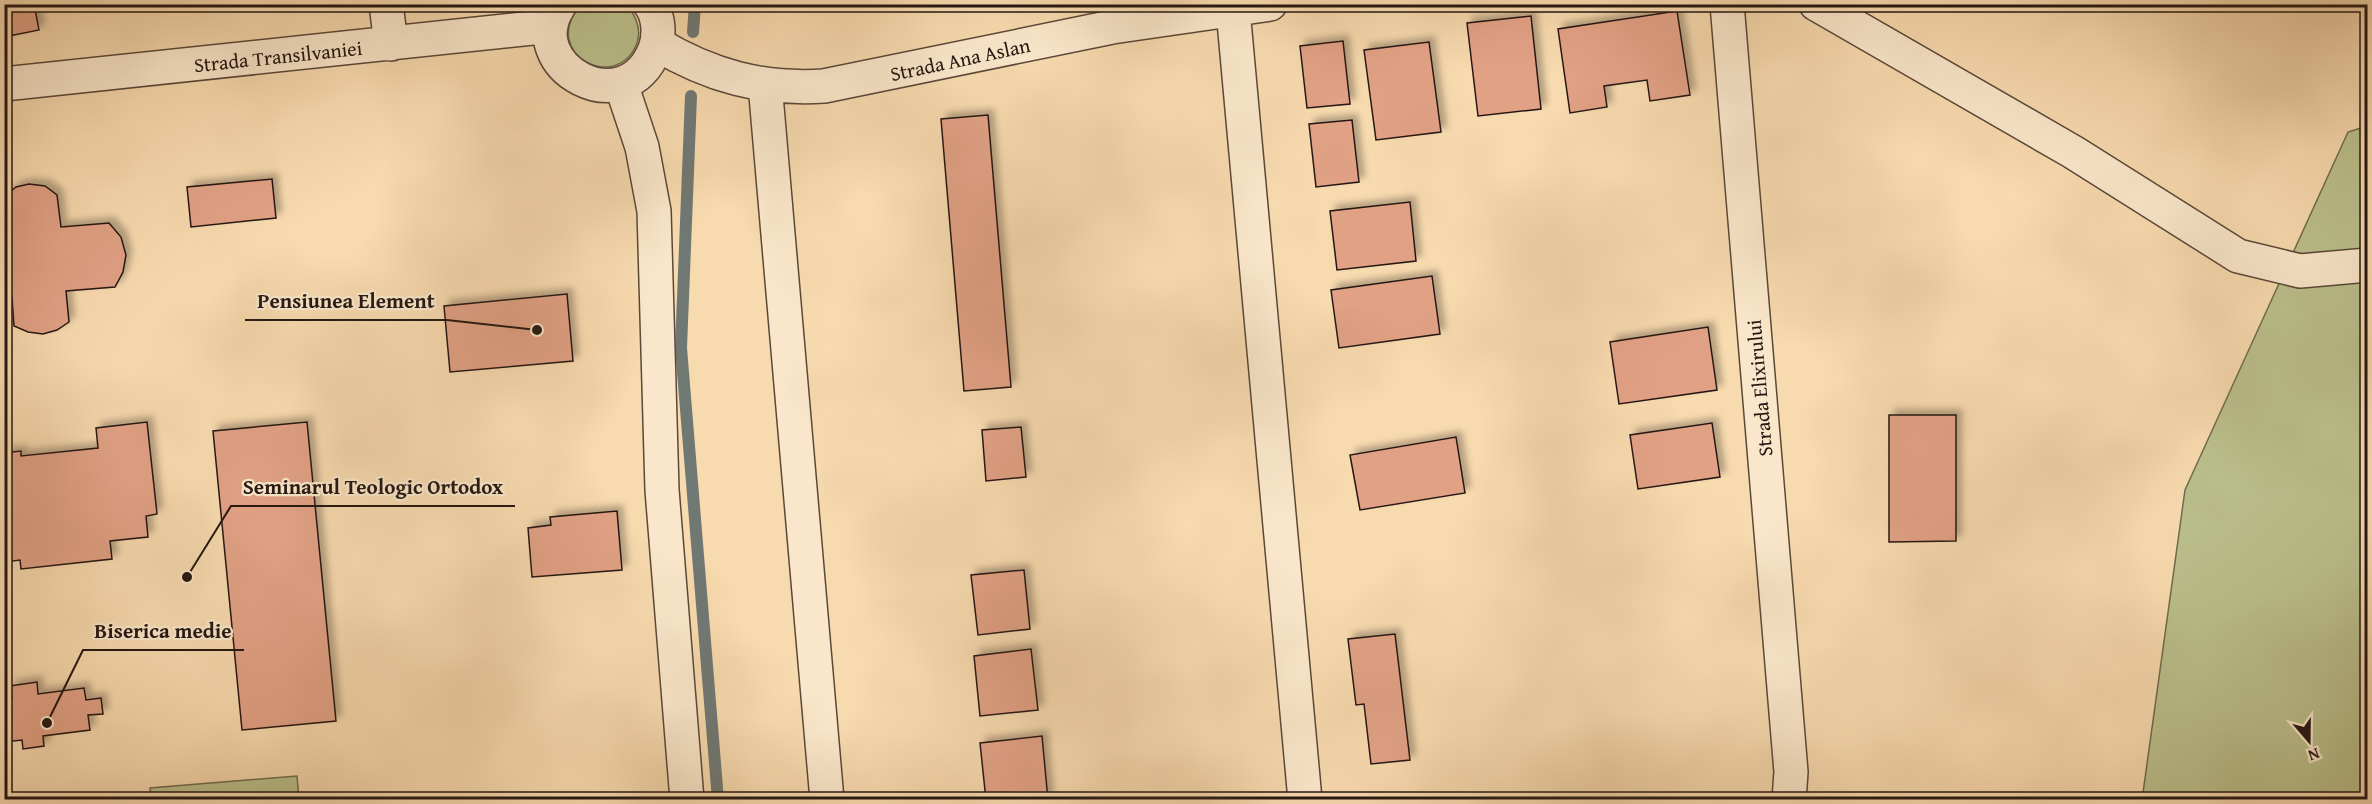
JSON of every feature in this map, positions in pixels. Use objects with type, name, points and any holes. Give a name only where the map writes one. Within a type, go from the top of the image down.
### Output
[{"type":"street","points":[[386,4],[391,44]]},
{"type":"street","points":[[555,15],[552,44],[558,60],[570,74],[586,83],[603,86],[621,84],[638,75],[650,61],[657,44],[658,26],[650,4]]},
{"type":"street","name":"Strada Ana Aslan","points":[[657,44],[710,70],[742,81],[792,88],[824,86],[1112,27],[1270,4]]},
{"type":"street","name":"Strada Elixirului","points":[[1727,4],[1790,786]]},
{"type":"street","points":[[1816,4],[2073,152],[2238,256],[2300,271],[2367,265]]},
{"type":"street","points":[[1233,10],[1305,800]]},
{"type":"street","name":"Strada Transilvaniei","points":[[4,84],[391,44],[555,15]]},
{"type":"street","points":[[621,84],[642,147],[654,211],[664,520],[687,800]]},
{"type":"street","points":[[765,84],[827,800]]},
{"type":"green space","points":[[580,5],[627,5],[635,18],[639,32],[637,43],[627,58],[614,66],[600,67],[586,62],[575,52],[569,39],[570,23]]},
{"type":"green space","points":[[2367,126],[2367,799],[2142,800],[2185,490],[2348,132]]},
{"type":"green space","points":[[297,776],[299,799],[151,799],[150,788]]},
{"type":"building","points":[[4,4],[34,4],[39,30],[4,37]]},
{"type":"building","points":[[68,4],[104,4],[69,11]]},
{"type":"building","points":[[1677,11],[1690,95],[1650,101],[1647,80],[1604,86],[1607,107],[1570,113],[1558,29]]},
{"type":"building","points":[[1531,16],[1541,109],[1478,116],[1467,23]]},
{"type":"building","points":[[1343,41],[1350,104],[1307,108],[1300,46]]},
{"type":"building","points":[[1429,42],[1441,132],[1376,140],[1364,50]]},
{"type":"building","points":[[988,115],[1011,387],[964,391],[941,119]]},
{"type":"building","points":[[1352,120],[1359,182],[1316,187],[1309,124]]},
{"type":"building","points":[[272,179],[276,218],[191,227],[187,187]]},
{"type":"building","points":[[29,184],[45,186],[57,195],[61,227],[109,223],[121,237],[126,255],[123,272],[115,287],[66,291],[69,322],[57,330],[43,334],[28,332],[14,326],[12,298],[4,299],[4,233],[7,232],[4,197],[16,187]]},
{"type":"building","points":[[1410,202],[1416,261],[1337,270],[1330,211]]},
{"type":"building","points":[[1432,276],[1440,334],[1339,348],[1331,290]]},
{"type":"building","points":[[567,294],[573,361],[450,372],[444,306]]},
{"type":"building","points":[[1708,327],[1717,390],[1619,404],[1610,342]]},
{"type":"building","points":[[1889,415],[1956,415],[1956,541],[1889,542]]},
{"type":"building","points":[[147,422],[157,514],[146,516],[148,537],[110,541],[112,559],[21,569],[20,560],[4,562],[4,453],[21,451],[21,456],[98,448],[96,428]]},
{"type":"building","points":[[307,422],[336,721],[242,730],[213,431]]},
{"type":"building","points":[[1712,423],[1720,477],[1638,489],[1630,435]]},
{"type":"building","points":[[1021,427],[1026,477],[986,481],[982,430]]},
{"type":"building","points":[[1456,437],[1465,493],[1360,510],[1350,455]]},
{"type":"building","points":[[617,511],[622,570],[532,577],[528,528],[551,525],[550,517]]},
{"type":"building","points":[[1024,570],[1030,629],[978,635],[971,575]]},
{"type":"building","points":[[1395,634],[1410,760],[1371,764],[1364,704],[1356,705],[1348,639]]},
{"type":"building","points":[[1031,649],[1038,710],[980,716],[974,656]]},
{"type":"building","points":[[37,682],[38,694],[84,688],[86,700],[101,698],[103,714],[88,715],[90,730],[43,736],[44,746],[23,749],[22,740],[4,742],[4,699],[12,698],[10,686]]},
{"type":"building","points":[[1042,736],[1048,800],[986,800],[980,743]]},
{"type":"waterway","points":[[693,32],[695,4]]},
{"type":"waterway","points":[[691,96],[681,348],[718,800]]},
{"type":"place","name":"Pensiunea Element","points":[[537,330]]},
{"type":"place","name":"Seminarul Teologic Ortodox","points":[[187,577]]},
{"type":"place","name":"Biserica medie","points":[[47,723]]}]
